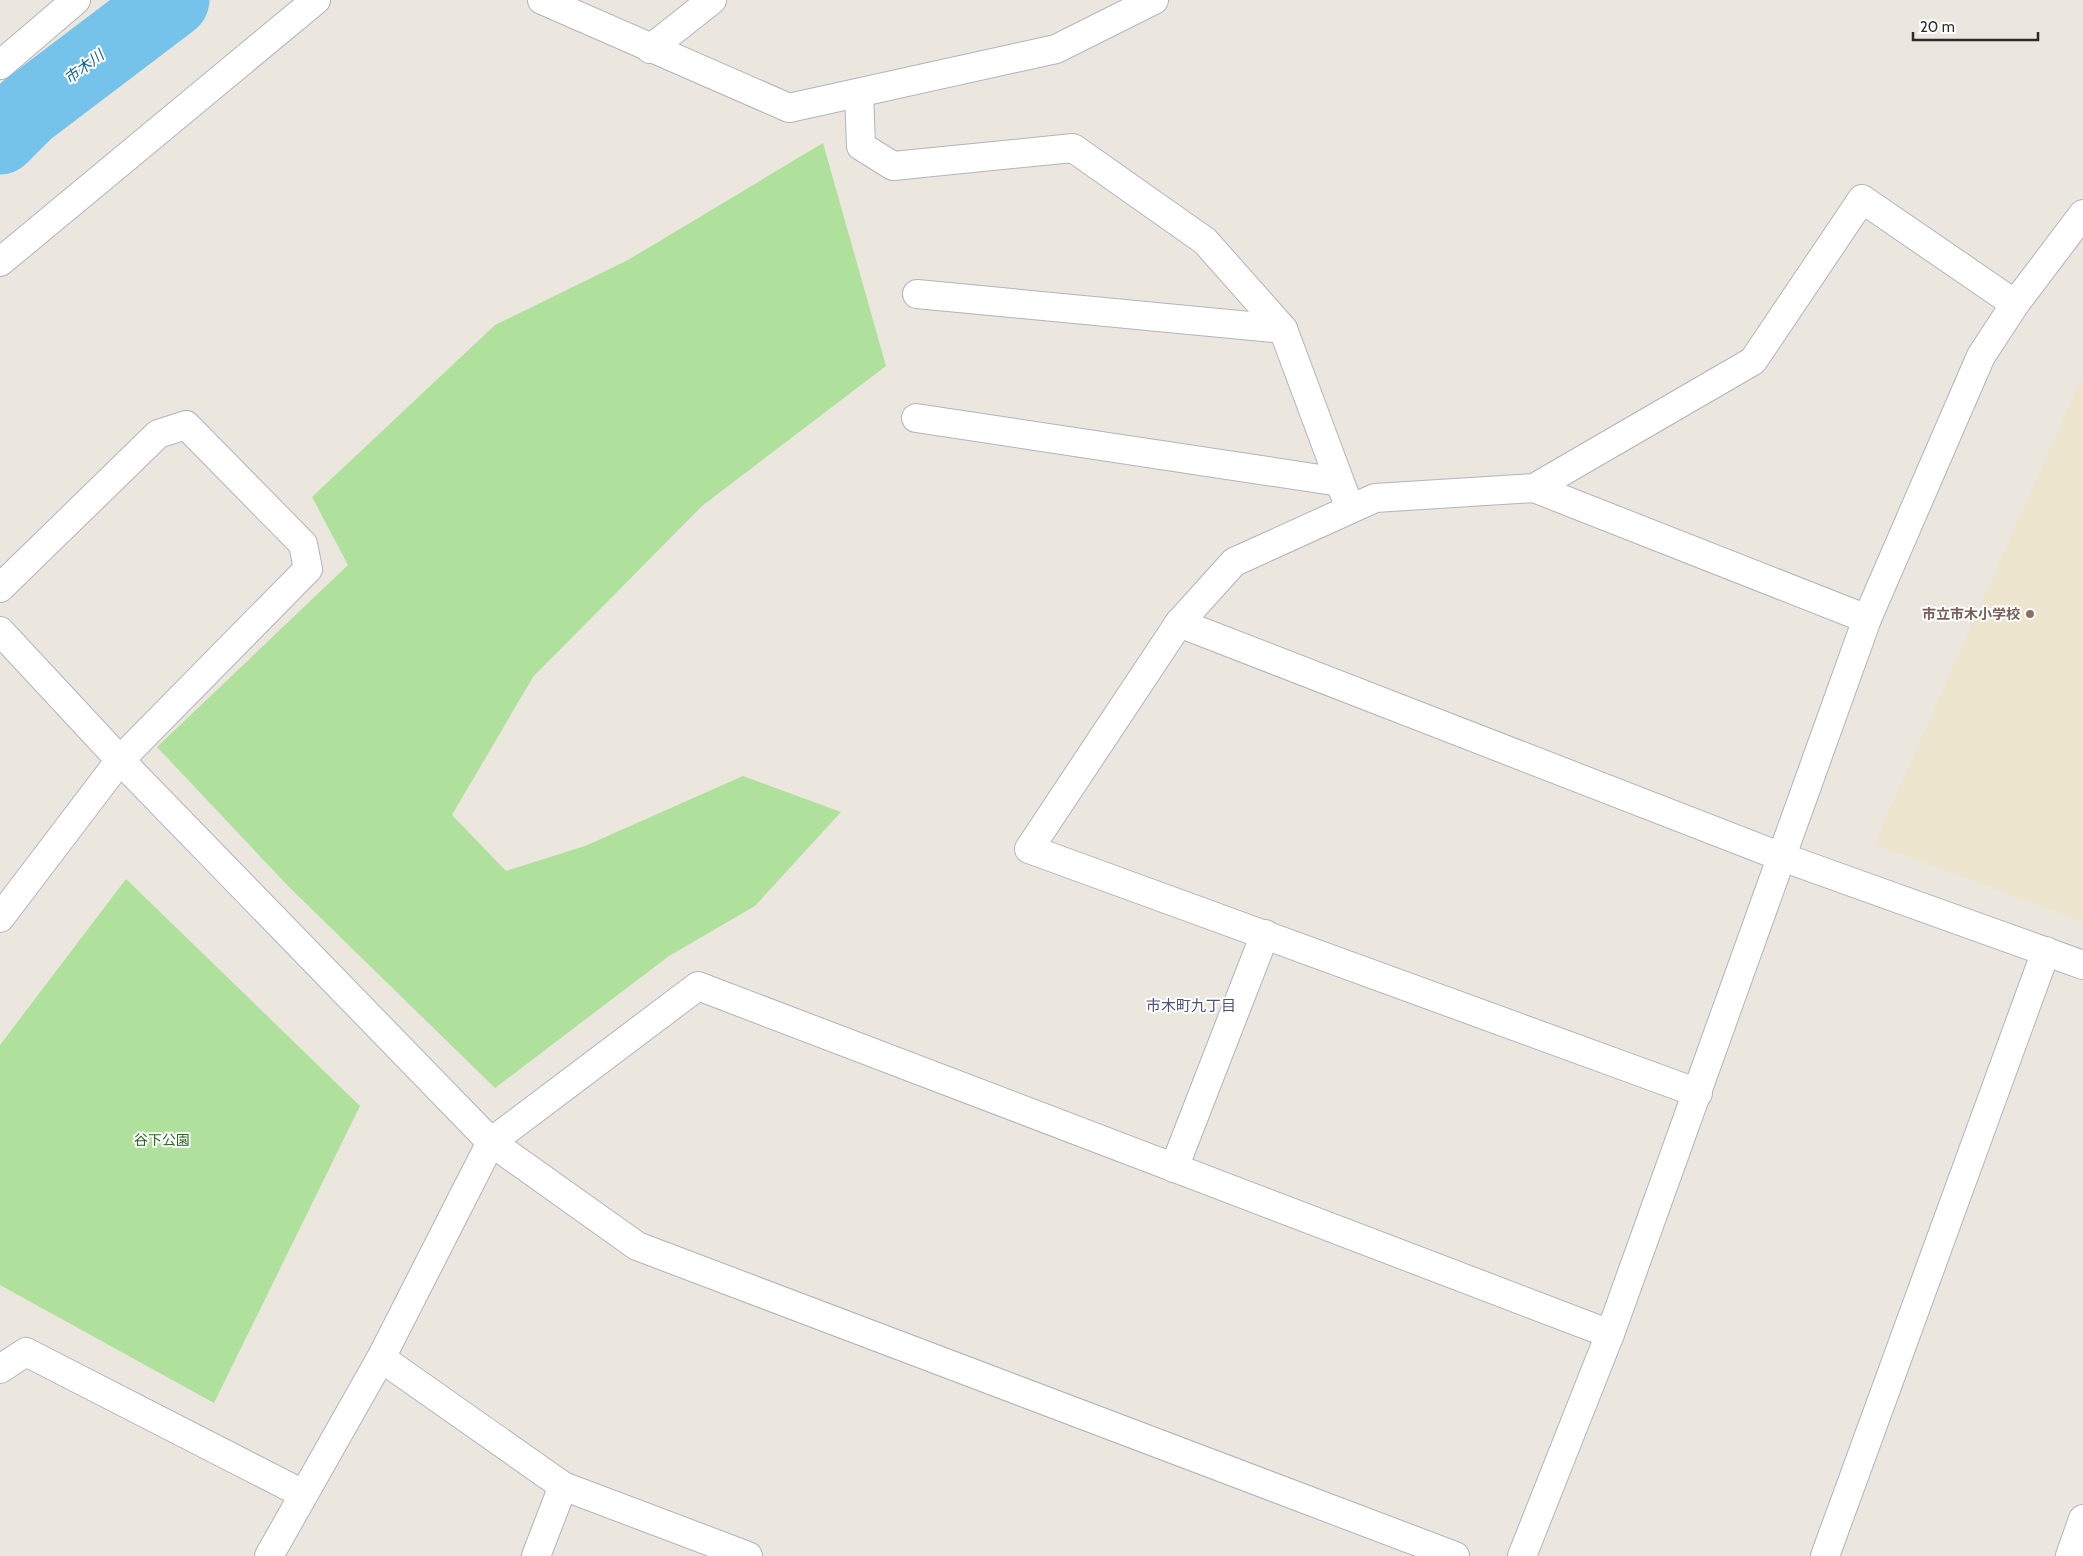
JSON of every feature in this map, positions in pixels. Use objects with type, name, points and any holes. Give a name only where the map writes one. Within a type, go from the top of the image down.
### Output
[{"type":"street","points":[[0,65],[76,0]]},
{"type":"street","points":[[542,0],[650,49],[789,108],[1056,49],[1154,0]]},
{"type":"street","points":[[650,49],[712,0]]},
{"type":"street","points":[[0,262],[308,2]]},
{"type":"street","points":[[859,93],[861,146],[893,166],[1073,148],[1204,241],[1283,329],[1350,509]]},
{"type":"street","points":[[1534,488],[1753,361],[1862,199],[2016,304]]},
{"type":"street","points":[[1522,1556],[1610,1334],[1867,619],[1981,356],[2016,304],[2083,214]]},
{"type":"street","points":[[917,294],[1283,329]]},
{"type":"street","points":[[916,418],[1340,482]]},
{"type":"street","points":[[0,588],[158,434],[186,425],[303,544],[308,569],[120,760],[0,918]]},
{"type":"street","points":[[1698,1093],[1029,849],[1179,623],[1234,562],[1375,498],[1534,488],[1867,619]]},
{"type":"street","points":[[1179,623],[1782,857],[2083,965]]},
{"type":"street","points":[[0,631],[120,760],[491,1142],[637,1246],[1455,1556]]},
{"type":"street","points":[[1174,1168],[1264,934]]},
{"type":"street","points":[[1825,1556],[2046,951]]},
{"type":"street","points":[[269,1556],[381,1358],[491,1142],[698,986],[1610,1334]]},
{"type":"street","points":[[0,1369],[26,1352],[303,1494]]},
{"type":"street","points":[[381,1358],[563,1486],[748,1556]]},
{"type":"street","points":[[536,1556],[563,1486]]},
{"type":"street","points":[[2070,1556],[2083,1519]]},
{"type":"shaded area","name":"市立市木小学校","points":[[2083,381],[2083,922],[1874,844],[2079,383]]},
{"type":"green space","points":[[823,143],[886,366],[702,506],[533,677],[452,815],[506,871],[585,846],[743,776],[841,812],[755,906],[669,956],[495,1088],[289,887],[157,747],[348,565],[312,497],[495,325],[628,260]]},
{"type":"green space","name":"谷下公園","points":[[126,879],[360,1106],[214,1403],[0,1285],[0,1045]]},
{"type":"waterway","name":"市木川","points":[[0,137],[27,110],[172,0]]},
{"type":"place","name":"市立市木小学校","points":[[2030,614]]},
{"type":"district","name":"市木町九丁目","points":[[1191,1006]]}]
